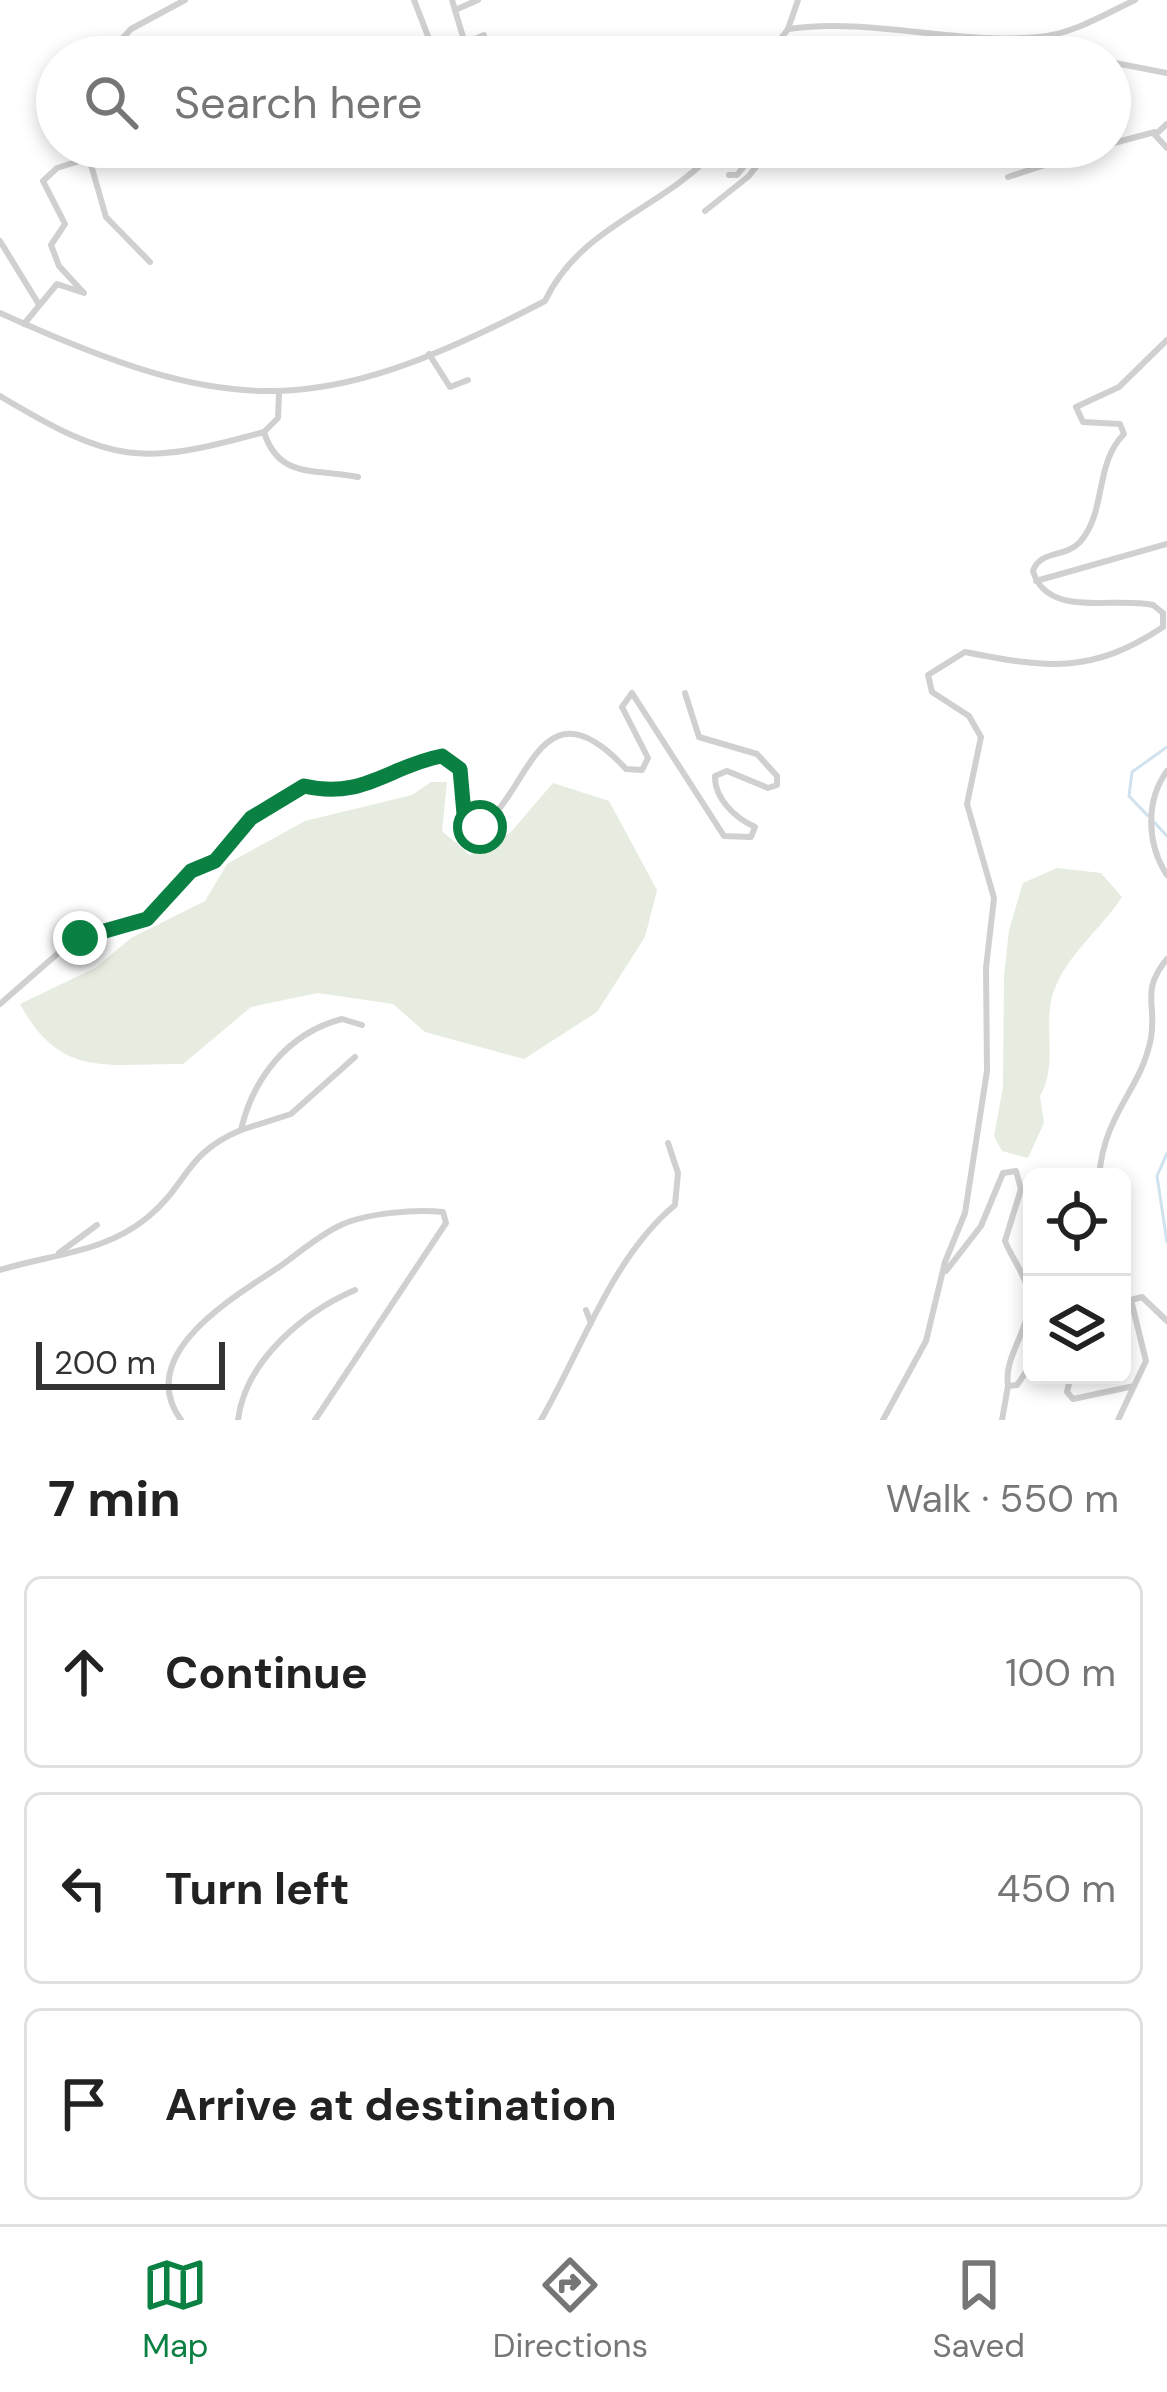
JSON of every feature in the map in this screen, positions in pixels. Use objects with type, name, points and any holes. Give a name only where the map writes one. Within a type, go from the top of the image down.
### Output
[{"type":"street","points":[[124,36],[185,0]]},
{"type":"street","points":[[414,0],[428,36]]},
{"type":"street","points":[[452,0],[463,36]]},
{"type":"street","points":[[454,10],[478,0]]},
{"type":"street","points":[[783,36],[798,0]]},
{"type":"street","points":[[1018,36],[1052,35],[1135,0]]},
{"type":"street","points":[[788,29],[844,24],[935,36]]},
{"type":"street","points":[[1131,66],[1167,73]]},
{"type":"street","points":[[1131,139],[1167,124]]},
{"type":"street","points":[[1155,132],[1167,148]]},
{"type":"street","points":[[24,324],[57,284],[84,293],[52,255],[51,245],[65,224],[43,181],[57,168]]},
{"type":"street","points":[[92,168],[106,217],[150,262]]},
{"type":"street","points":[[0,313],[158,377],[279,393],[357,382],[545,301],[556,276],[583,247],[696,168]]},
{"type":"street","points":[[729,175],[737,175],[742,168]]},
{"type":"street","points":[[705,212],[755,168]]},
{"type":"street","points":[[1008,177],[1036,168]]},
{"type":"street","points":[[0,241],[38,303]]},
{"type":"street","points":[[883,1420],[926,1341],[968,1200],[988,1071],[986,968],[994,898],[967,804],[980,732],[961,709],[932,692],[928,675],[965,652],[1007,662],[1085,665],[1166,624],[1163,613],[1153,605],[1058,600],[1036,581],[1036,561],[1070,549],[1084,536],[1106,459],[1124,434],[1120,424],[1079,419],[1076,407],[1119,386],[1167,340]]},
{"type":"street","points":[[429,354],[450,388],[469,380]]},
{"type":"street","points":[[0,396],[130,457],[179,452],[264,432],[278,418],[279,393]]},
{"type":"street","points":[[264,432],[273,456],[284,465],[358,477]]},
{"type":"street","points":[[1036,581],[1167,544]]},
{"type":"street","points":[[0,1004],[72,941],[147,919],[191,871],[215,861],[251,818],[304,786],[326,793],[346,790],[442,756],[460,769],[464,818],[471,828],[492,817],[536,752],[559,739],[602,744],[626,769],[642,770],[648,758],[622,707],[632,693],[724,836],[751,837],[754,827],[728,807],[715,786],[715,776],[727,771],[768,788],[777,785],[777,776],[757,754],[713,745],[699,736],[686,693]]},
{"type":"street","points":[[1167,771],[1153,820],[1151,848],[1167,874]]},
{"type":"street","points":[[1100,1168],[1107,1128],[1150,1040],[1152,979],[1167,959]]},
{"type":"street","points":[[241,1130],[249,1095],[292,1041],[342,1019],[362,1025]]},
{"type":"street","points":[[0,1270],[93,1249],[143,1221],[202,1148],[291,1114],[320,1083],[356,1057]]},
{"type":"street","points":[[541,1420],[652,1224],[675,1205],[678,1173],[668,1143]]},
{"type":"street","points":[[944,1274],[981,1226],[1003,1173],[1016,1172],[1021,1189],[1005,1241],[1026,1282],[1029,1308],[1007,1372],[1003,1420]]},
{"type":"street","points":[[181,1420],[170,1389],[177,1356],[239,1290],[346,1223],[442,1212],[446,1223],[315,1420]]},
{"type":"street","points":[[56,1256],[97,1225]]},
{"type":"street","points":[[238,1420],[249,1385],[300,1321],[355,1290]]},
{"type":"street","points":[[1118,1420],[1146,1361],[1131,1300],[1142,1298],[1167,1322]]},
{"type":"street","points":[[586,1310],[590,1332]]},
{"type":"street","points":[[1008,1386],[1017,1385],[1023,1376]]},
{"type":"street","points":[[1069,1384],[1067,1392],[1073,1399],[1134,1386]]},
{"type":"shaded area","points":[[431,782],[447,782],[442,831],[470,855],[511,832],[553,783],[609,801],[657,890],[645,937],[597,1012],[524,1059],[425,1032],[393,1004],[318,993],[251,1007],[183,1064],[109,1065],[70,1056],[52,1045],[20,1004],[95,968],[131,938],[205,901],[227,864],[305,821],[412,795]]},
{"type":"shaded area","points":[[1057,868],[1101,873],[1122,897],[1056,986],[1051,1001],[1048,1073],[1040,1096],[1044,1123],[1028,1158],[1002,1151],[994,1136],[1003,1087],[1004,976],[1009,930],[1023,883]]},
{"type":"waterway","points":[[1148,816],[1129,796],[1132,772],[1167,747]]},
{"type":"waterway","points":[[1154,822],[1167,836]]},
{"type":"waterway","points":[[1167,1153],[1157,1176],[1167,1242]]},
{"type":"route","points":[[80,938],[147,919],[191,871],[215,861],[251,818],[304,786],[326,793],[346,790],[442,756],[455,762],[463,778],[465,825],[480,827]]}]
